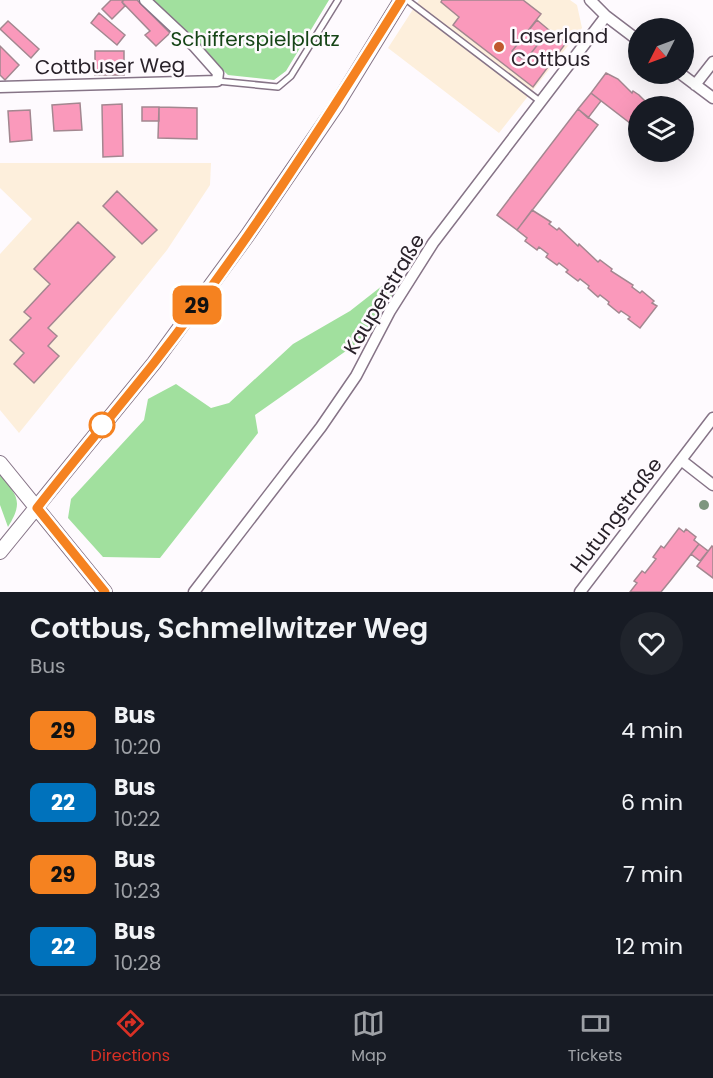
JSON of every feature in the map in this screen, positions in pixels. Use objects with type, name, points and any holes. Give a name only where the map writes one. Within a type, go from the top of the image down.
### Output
[{"type":"street","name":"Cottbuser Weg","points":[[0,87],[217,81],[218,73],[194,46],[145,0]]},
{"type":"street","points":[[0,552],[154,363],[247,236],[336,106],[402,0]]},
{"type":"street","points":[[590,0],[628,33]]},
{"type":"street","name":"Kauperstraße","points":[[194,592],[321,427],[356,376],[390,311],[434,243],[606,16]]},
{"type":"street","points":[[713,62],[695,85],[713,98]]},
{"type":"street","name":"Hutungstraße","points":[[580,592],[713,418]]},
{"type":"street","name":"Hutungstraße","points":[[681,460],[713,485]]},
{"type":"street","points":[[0,463],[105,592]]},
{"type":"lane","points":[[217,81],[278,87],[291,76],[338,0]]},
{"type":"lane","points":[[407,0],[541,102]]},
{"type":"shaded area","points":[[419,0],[570,0],[577,5],[582,28],[499,133],[388,48]]},
{"type":"shaded area","points":[[0,163],[211,163],[210,185],[167,250],[19,433],[0,410],[0,254],[32,219],[0,188]]},
{"type":"green space","name":"Schifferspielplatz","points":[[150,0],[329,0],[286,71],[274,80],[228,75]]},
{"type":"green space","points":[[387,282],[396,290],[363,339],[255,415],[258,433],[160,558],[103,557],[68,518],[71,499],[144,420],[148,399],[176,384],[211,408],[229,403],[293,344],[350,311]]},
{"type":"green space","points":[[0,474],[11,488],[17,505],[8,527],[0,505]]},
{"type":"building","points":[[111,0],[124,0],[122,2],[125,6],[112,19],[102,9]]},
{"type":"building","points":[[137,0],[170,33],[156,46],[145,35],[150,31],[122,2]]},
{"type":"building","name":"Laserland Cottbus","points":[[442,0],[523,0],[541,14],[512,51],[525,61],[549,30],[566,43],[533,87],[453,25],[459,17],[441,2]]},
{"type":"building","points":[[99,13],[125,35],[117,45],[91,23]]},
{"type":"building","points":[[537,20],[549,30],[525,61],[512,51]]},
{"type":"building","points":[[8,21],[39,49],[31,58],[0,29]]},
{"type":"building","points":[[0,46],[19,65],[5,80],[0,75]]},
{"type":"building","points":[[95,51],[124,51],[124,75],[95,75]]},
{"type":"building","points":[[606,73],[618,79],[632,93],[633,91],[640,96],[628,96],[628,122],[591,93]]},
{"type":"building","points":[[591,93],[601,101],[588,118],[578,109]]},
{"type":"building","points":[[80,103],[82,130],[54,131],[52,105]]},
{"type":"building","points":[[122,104],[123,156],[103,157],[102,105]]},
{"type":"building","points":[[142,107],[159,107],[159,121],[142,121]]},
{"type":"building","points":[[159,107],[197,108],[197,139],[158,138]]},
{"type":"building","points":[[578,109],[598,125],[517,230],[497,215]]},
{"type":"building","points":[[30,110],[32,140],[10,142],[8,111]]},
{"type":"building","points":[[117,191],[157,230],[142,244],[103,206]]},
{"type":"building","points":[[532,210],[551,222],[549,224],[557,230],[559,228],[598,262],[600,260],[612,269],[611,271],[633,285],[632,287],[640,293],[642,291],[654,301],[652,303],[657,306],[640,328],[628,319],[630,317],[621,311],[619,313],[600,295],[598,297],[580,279],[578,281],[566,272],[568,270],[559,263],[557,265],[546,257],[548,254],[539,247],[537,250],[525,241],[527,238],[517,230]]},
{"type":"building","points":[[78,222],[115,257],[48,328],[57,336],[48,346],[59,356],[34,383],[14,364],[24,353],[10,340],[31,318],[24,312],[50,284],[34,269]]},
{"type":"building","points":[[679,528],[684,532],[686,529],[696,537],[694,540],[699,544],[661,592],[630,592],[637,583],[634,581],[642,571],[645,573],[656,559],[653,557],[661,546],[664,548]]},
{"type":"building","points":[[699,544],[708,551],[700,561],[691,554]]},
{"type":"building","points":[[713,547],[713,578],[697,566]]},
{"type":"bus line","name":"29","points":[[105,592],[37,508],[154,363],[247,236],[336,106],[401,0]]},
{"type":"place","name":"Laserland Cottbus","points":[[499,47]]}]
